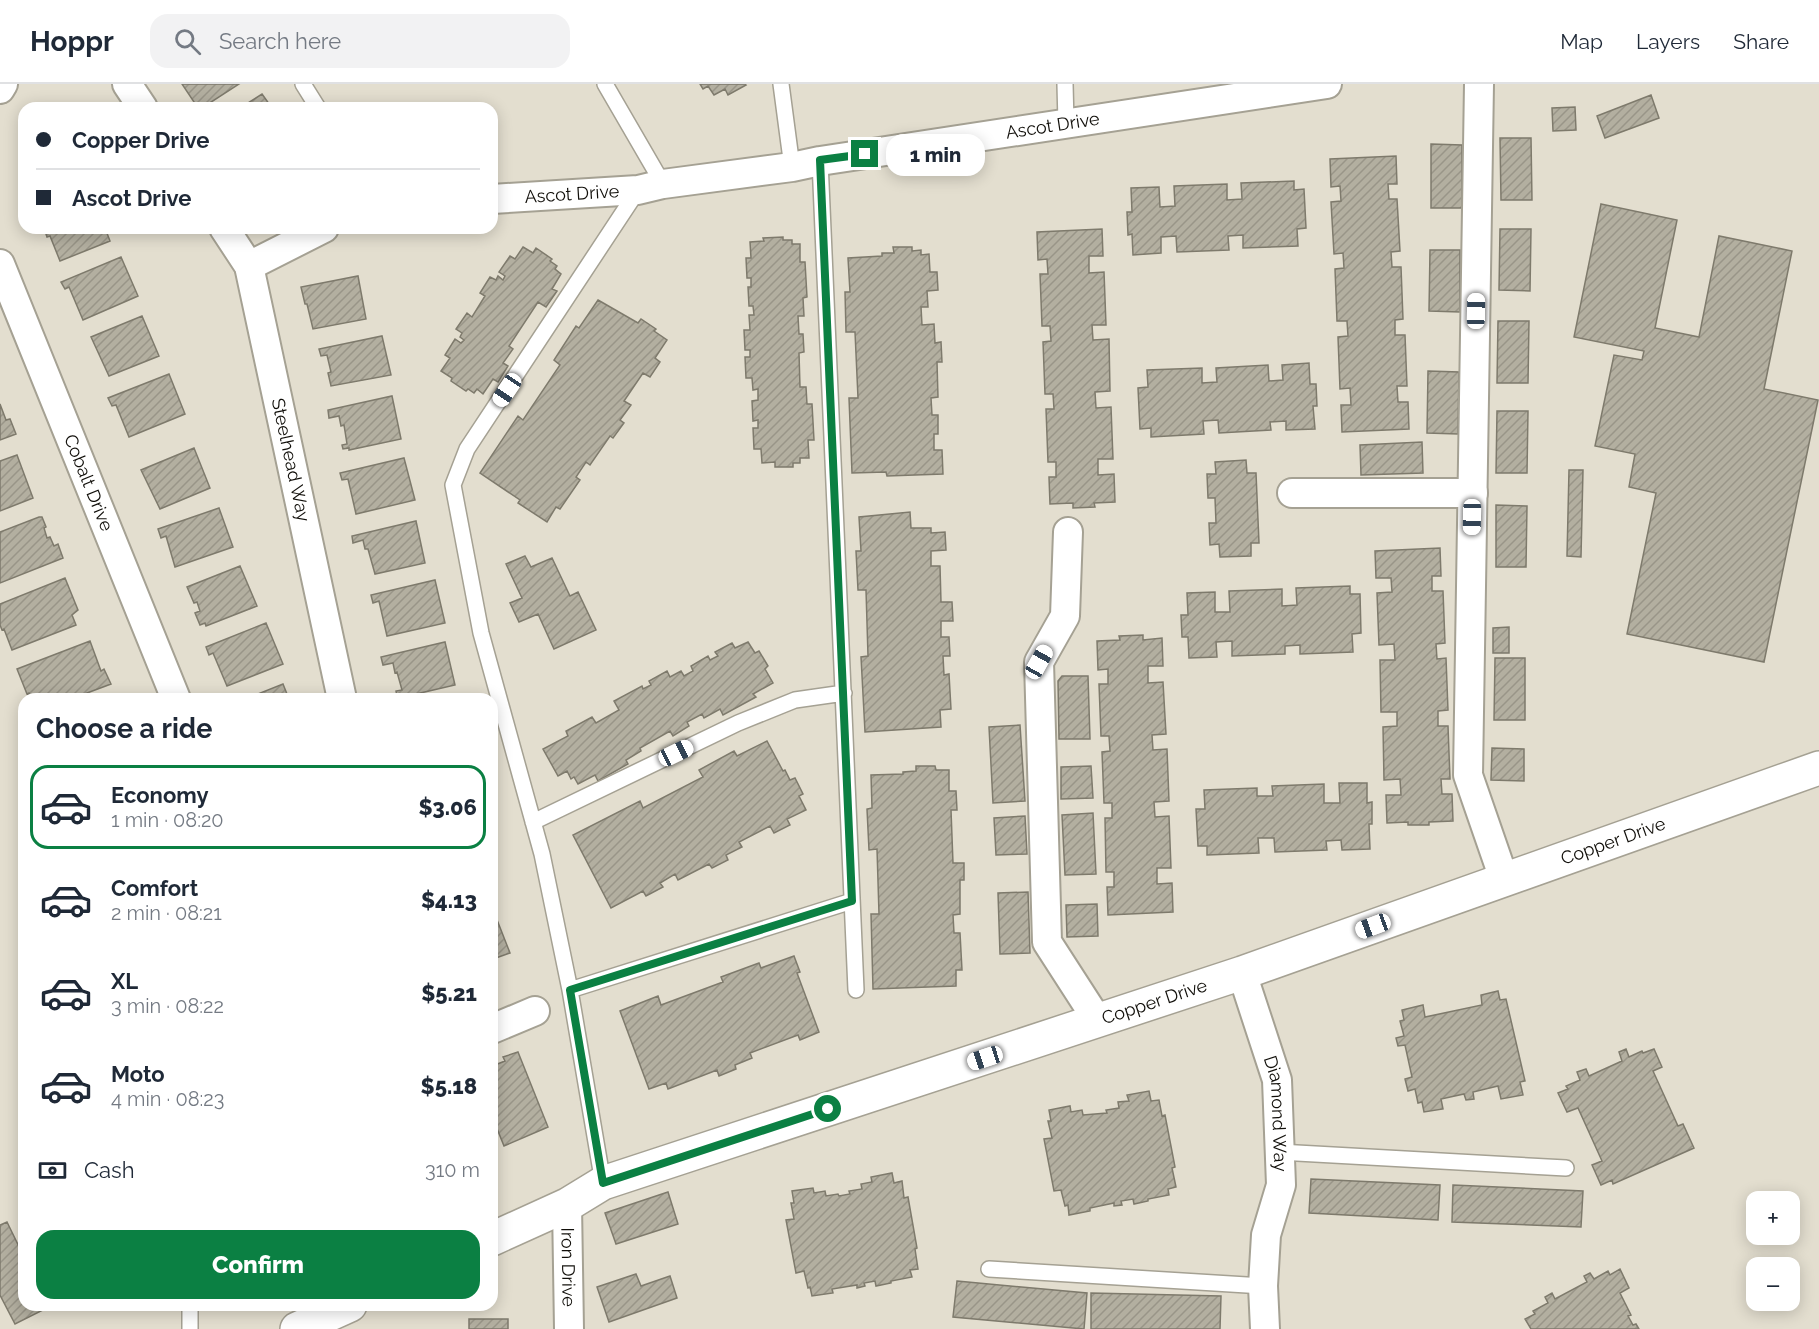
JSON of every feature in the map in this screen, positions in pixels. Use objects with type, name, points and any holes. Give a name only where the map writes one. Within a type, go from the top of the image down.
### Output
[{"type":"street","points":[[0,89],[3,84]]},
{"type":"street","points":[[127,84],[139,102]]},
{"type":"street","name":"Ascot Drive","points":[[498,199],[651,187],[1066,123],[1242,90],[1326,84]]},
{"type":"street","points":[[1479,84],[1468,775],[1504,879]]},
{"type":"street","name":"Steelhead Way","points":[[228,234],[249,266],[341,693]]},
{"type":"street","points":[[249,266],[312,234]]},
{"type":"street","name":"Cobalt Drive","points":[[0,264],[174,693]]},
{"type":"street","points":[[1292,493],[1473,493]]},
{"type":"street","points":[[1068,532],[1065,616],[1039,662],[1047,942],[1098,1021]]},
{"type":"street","name":"Copper Drive","points":[[498,1236],[567,1205],[603,1183],[1242,973],[1819,768]]},
{"type":"street","name":"Diamond Way","points":[[1242,973],[1277,1080],[1281,1185],[1266,1235],[1263,1286],[1264,1329]]},
{"type":"street","points":[[498,1026],[535,1011]]},
{"type":"street","name":"Iron Drive","points":[[567,1205],[569,1329]]},
{"type":"street","points":[[297,1329],[337,1311]]},
{"type":"lane","points":[[303,84],[314,102]]},
{"type":"lane","points":[[603,1183],[570,990],[542,854],[482,633],[453,485],[467,449],[651,187],[605,84]]},
{"type":"lane","points":[[782,84],[792,167]]},
{"type":"lane","points":[[1065,84],[1066,123]]},
{"type":"lane","points":[[820,160],[856,990]]},
{"type":"lane","points":[[533,822],[738,723],[795,700],[843,693]]},
{"type":"lane","points":[[570,990],[852,901]]},
{"type":"lane","points":[[1280,1152],[1566,1168]]},
{"type":"lane","points":[[989,1269],[1263,1286]]},
{"type":"lane","points":[[190,1311],[190,1329]]},
{"type":"building","points":[[182,84],[239,84],[211,102],[194,102]]},
{"type":"building","points":[[700,84],[746,85],[728,95],[725,89],[714,95],[708,86],[703,89]]},
{"type":"building","points":[[262,94],[268,102],[249,102]]},
{"type":"building","points":[[1651,95],[1659,118],[1605,138],[1597,116]]},
{"type":"building","points":[[1575,107],[1576,130],[1553,131],[1552,108]]},
{"type":"building","points":[[1500,138],[1531,138],[1532,200],[1501,200]]},
{"type":"building","points":[[1431,144],[1462,145],[1462,208],[1431,208]]},
{"type":"building","points":[[1396,156],[1397,184],[1388,184],[1389,199],[1397,199],[1400,251],[1391,252],[1392,267],[1401,267],[1403,319],[1395,320],[1395,335],[1405,335],[1407,386],[1397,386],[1398,402],[1408,402],[1409,429],[1342,432],[1341,405],[1351,405],[1350,388],[1340,389],[1338,337],[1348,336],[1347,321],[1337,321],[1335,269],[1344,268],[1343,253],[1334,254],[1331,202],[1341,201],[1340,186],[1331,187],[1330,159]]},
{"type":"building","points":[[1294,181],[1294,190],[1304,189],[1306,228],[1297,229],[1298,246],[1243,248],[1243,235],[1228,236],[1229,250],[1177,252],[1176,236],[1161,237],[1161,253],[1133,255],[1132,234],[1128,235],[1127,212],[1132,212],[1131,188],[1159,187],[1160,207],[1175,206],[1174,186],[1227,184],[1227,200],[1242,199],[1241,183]]},
{"type":"building","points":[[1601,204],[1677,220],[1655,328],[1699,337],[1719,236],[1792,251],[1764,389],[1818,400],[1764,662],[1627,634],[1656,493],[1629,487],[1635,454],[1595,446],[1614,355],[1642,360],[1644,351],[1574,337]]},
{"type":"building","points":[[1102,229],[1103,256],[1089,256],[1089,273],[1104,272],[1106,325],[1092,325],[1093,340],[1109,339],[1110,391],[1095,392],[1096,408],[1111,407],[1113,459],[1098,459],[1098,475],[1114,474],[1115,502],[1094,503],[1095,507],[1073,508],[1073,503],[1050,504],[1049,477],[1056,477],[1056,462],[1048,462],[1046,409],[1054,409],[1053,394],[1045,394],[1043,342],[1051,341],[1050,326],[1042,326],[1040,274],[1048,274],[1047,259],[1038,260],[1037,232]]},
{"type":"building","points":[[1500,229],[1531,229],[1530,291],[1499,290]]},
{"type":"building","points":[[46,234],[107,234],[110,241],[60,261],[50,236],[47,237]]},
{"type":"building","points":[[783,237],[783,240],[792,240],[792,244],[800,244],[800,262],[805,262],[807,297],[803,298],[804,316],[798,316],[799,334],[803,334],[804,352],[799,353],[800,387],[806,387],[807,404],[812,404],[814,440],[808,440],[809,458],[800,458],[800,463],[793,463],[793,467],[775,467],[775,462],[762,463],[761,449],[754,449],[753,428],[758,428],[758,420],[753,421],[752,401],[758,400],[758,389],[753,390],[752,378],[746,378],[745,357],[750,357],[750,350],[745,350],[744,330],[750,330],[749,315],[754,315],[753,306],[749,306],[748,287],[751,287],[751,278],[747,278],[746,258],[751,258],[750,242],[764,241],[763,238]]},
{"type":"building","points":[[523,247],[533,253],[536,248],[552,259],[550,261],[557,266],[555,269],[561,274],[552,289],[557,291],[546,307],[538,302],[509,346],[513,349],[503,363],[508,366],[498,382],[493,379],[483,394],[477,389],[474,393],[468,389],[466,391],[441,371],[450,358],[445,355],[455,339],[461,343],[464,340],[460,337],[462,333],[456,329],[467,313],[472,317],[485,296],[480,293],[490,277],[496,280],[498,276],[503,280],[505,276],[499,272],[510,256],[515,259]]},
{"type":"building","points":[[893,247],[912,247],[912,251],[921,250],[921,255],[929,254],[930,272],[937,272],[938,290],[927,291],[928,307],[921,307],[922,325],[934,324],[935,343],[941,342],[942,362],[937,362],[938,397],[931,398],[932,415],[938,415],[938,434],[934,434],[934,450],[942,450],[943,474],[887,476],[886,472],[852,473],[849,398],[858,398],[855,332],[846,332],[845,292],[850,292],[848,258],[882,256],[882,253],[894,253]]},
{"type":"building","points":[[1430,250],[1460,250],[1460,312],[1429,311]]},
{"type":"building","points":[[121,257],[138,296],[83,320],[69,287],[65,289],[61,282]]},
{"type":"building","points":[[358,276],[366,319],[313,329],[301,287]]},
{"type":"building","points":[[598,300],[638,323],[641,319],[667,340],[655,358],[660,362],[650,377],[643,373],[624,401],[631,405],[620,420],[624,423],[613,438],[610,436],[590,465],[586,462],[576,477],[580,480],[560,509],[556,507],[547,522],[518,503],[520,500],[480,473],[518,416],[523,420],[560,365],[554,360],[576,326],[579,328]]},
{"type":"building","points":[[142,316],[159,356],[109,376],[91,337]]},
{"type":"building","points":[[1498,321],[1529,321],[1528,383],[1497,383]]},
{"type":"building","points":[[382,336],[391,375],[331,386],[327,355],[321,356],[319,349]]},
{"type":"building","points":[[1309,363],[1310,384],[1316,384],[1317,406],[1313,406],[1315,429],[1286,430],[1286,421],[1270,422],[1271,430],[1219,433],[1218,420],[1203,421],[1204,434],[1151,437],[1151,428],[1140,429],[1138,388],[1148,387],[1147,370],[1202,368],[1202,383],[1217,382],[1216,368],[1268,365],[1269,381],[1283,380],[1282,365]]},
{"type":"building","points":[[1428,371],[1459,372],[1458,434],[1427,433]]},
{"type":"building","points":[[169,374],[185,414],[129,437],[116,405],[112,406],[108,398]]},
{"type":"building","points":[[392,396],[401,439],[349,450],[349,448],[343,449],[342,445],[347,444],[344,425],[341,426],[339,416],[329,418],[328,410]]},
{"type":"building","points":[[0,404],[6,420],[10,419],[16,434],[0,440]]},
{"type":"building","points":[[1497,411],[1528,411],[1527,473],[1496,473]]},
{"type":"building","points":[[1422,442],[1423,473],[1361,475],[1360,445]]},
{"type":"building","points":[[194,448],[210,488],[160,509],[141,470]]},
{"type":"building","points":[[17,455],[33,498],[0,511],[0,461]]},
{"type":"building","points":[[404,458],[415,500],[356,514],[348,479],[342,480],[340,473]]},
{"type":"building","points":[[1246,460],[1247,473],[1256,473],[1259,543],[1251,543],[1251,556],[1220,557],[1219,544],[1210,545],[1209,523],[1216,523],[1215,498],[1208,498],[1207,474],[1216,474],[1215,462]]},
{"type":"building","points":[[1569,470],[1583,470],[1581,557],[1567,556]]},
{"type":"building","points":[[1496,505],[1527,506],[1526,567],[1496,567]]},
{"type":"building","points":[[219,508],[233,547],[175,567],[166,536],[161,538],[158,529]]},
{"type":"building","points":[[910,512],[911,528],[931,528],[931,533],[945,532],[946,550],[931,551],[931,566],[940,566],[941,602],[952,602],[953,621],[941,621],[941,637],[949,637],[950,656],[943,656],[944,675],[949,674],[951,709],[940,710],[941,727],[865,732],[861,657],[868,656],[866,590],[858,590],[856,551],[861,551],[859,517]]},
{"type":"building","points":[[42,517],[46,527],[44,528],[47,538],[50,537],[54,546],[58,544],[63,558],[0,583],[0,532]]},
{"type":"building","points":[[416,521],[425,563],[375,574],[363,540],[353,543],[352,536]]},
{"type":"building","points":[[1440,548],[1441,576],[1432,576],[1432,591],[1443,591],[1445,643],[1436,644],[1437,659],[1446,658],[1448,710],[1438,711],[1438,726],[1448,726],[1450,779],[1441,779],[1442,794],[1452,794],[1453,821],[1429,822],[1429,825],[1408,825],[1408,822],[1387,823],[1386,795],[1401,795],[1400,779],[1384,780],[1383,727],[1397,726],[1397,712],[1381,712],[1380,660],[1395,660],[1394,644],[1379,645],[1377,593],[1392,592],[1391,578],[1376,578],[1375,551]]},
{"type":"building","points":[[525,556],[531,567],[552,558],[570,596],[578,592],[596,630],[554,649],[538,614],[519,622],[510,603],[522,598],[506,564]]},
{"type":"building","points":[[240,566],[257,606],[206,626],[205,623],[200,625],[195,613],[200,611],[197,602],[194,603],[187,587]]},
{"type":"building","points":[[65,578],[78,610],[72,615],[76,625],[12,650],[4,629],[2,630],[0,625],[0,604]]},
{"type":"building","points":[[435,580],[445,623],[387,636],[379,601],[373,603],[371,595]]},
{"type":"building","points":[[1350,586],[1350,594],[1360,594],[1361,633],[1352,634],[1353,652],[1300,654],[1300,645],[1285,646],[1285,654],[1232,656],[1232,641],[1216,642],[1217,657],[1189,658],[1188,637],[1182,637],[1181,615],[1188,615],[1187,593],[1215,592],[1215,612],[1230,612],[1229,591],[1282,589],[1282,606],[1297,605],[1296,588]]},
{"type":"building","points":[[266,623],[283,664],[227,686],[213,653],[209,655],[206,647]]},
{"type":"building","points":[[1509,627],[1509,653],[1493,653],[1493,628]]},
{"type":"building","points":[[1143,635],[1143,640],[1162,638],[1163,666],[1148,666],[1148,683],[1163,682],[1166,734],[1152,735],[1153,750],[1167,749],[1169,801],[1154,802],[1155,817],[1169,816],[1171,868],[1157,868],[1157,884],[1172,883],[1173,912],[1108,915],[1107,887],[1114,887],[1114,872],[1106,872],[1105,818],[1112,818],[1112,803],[1104,803],[1102,752],[1110,751],[1109,736],[1101,736],[1099,684],[1108,684],[1108,669],[1098,670],[1097,641],[1120,640],[1119,636]]},
{"type":"building","points":[[90,641],[101,671],[104,669],[111,684],[87,693],[27,693],[17,669]]},
{"type":"building","points":[[445,642],[455,685],[420,693],[396,693],[396,691],[402,690],[397,672],[395,673],[393,663],[383,665],[381,657]]},
{"type":"building","points":[[748,642],[755,653],[759,651],[768,666],[765,669],[773,683],[753,694],[756,697],[723,715],[720,709],[704,718],[702,714],[687,722],[689,726],[673,736],[670,731],[640,748],[641,751],[626,760],[628,764],[598,781],[595,775],[578,784],[574,777],[571,779],[567,771],[558,776],[543,749],[568,736],[566,731],[592,717],[596,723],[619,710],[614,701],[642,686],[643,689],[651,685],[649,681],[667,671],[670,677],[681,671],[684,676],[693,671],[691,666],[708,656],[710,660],[718,656],[715,652],[732,643],[735,648]]},
{"type":"building","points":[[1495,658],[1525,658],[1525,720],[1494,720]]},
{"type":"building","points":[[1062,676],[1088,676],[1090,739],[1059,739],[1058,681]]},
{"type":"building","points":[[283,684],[287,693],[260,693]]},
{"type":"building","points":[[1020,725],[1025,801],[993,803],[989,727]]},
{"type":"building","points":[[767,741],[783,771],[785,770],[790,780],[795,778],[803,794],[799,796],[806,810],[787,819],[790,825],[774,833],[770,826],[739,842],[742,847],[726,855],[728,860],[712,868],[709,864],[678,880],[675,874],[660,883],[663,887],[646,896],[643,891],[611,908],[573,835],[640,801],[643,808],[703,777],[699,770],[734,751],[737,756]]},
{"type":"building","points":[[1492,748],[1524,749],[1524,781],[1491,780]]},
{"type":"building","points":[[916,766],[935,766],[936,770],[949,770],[949,791],[956,791],[957,810],[951,810],[953,863],[964,863],[964,880],[960,880],[960,914],[953,915],[954,933],[960,933],[962,970],[956,970],[956,986],[873,989],[871,914],[879,914],[877,849],[869,850],[867,809],[872,808],[871,775],[903,774],[903,772],[916,771]]},
{"type":"building","points":[[1091,766],[1093,798],[1061,799],[1061,767]]},
{"type":"building","points":[[1339,783],[1367,783],[1367,803],[1372,802],[1372,824],[1369,824],[1370,849],[1342,850],[1341,840],[1326,841],[1327,850],[1275,852],[1274,838],[1258,838],[1259,853],[1207,855],[1207,846],[1198,846],[1196,809],[1205,809],[1204,790],[1257,788],[1257,796],[1273,796],[1272,786],[1324,784],[1324,803],[1340,803]]},
{"type":"building","points":[[1093,813],[1096,874],[1065,875],[1062,815]]},
{"type":"building","points":[[1025,816],[1027,854],[996,855],[994,818]]},
{"type":"building","points":[[1028,892],[1030,953],[1000,954],[998,893]]},
{"type":"building","points":[[1097,904],[1098,936],[1067,937],[1066,905]]},
{"type":"building","points":[[498,922],[510,953],[498,957]]},
{"type":"building","points":[[794,956],[800,972],[797,973],[819,1032],[800,1040],[798,1035],[750,1053],[752,1058],[735,1065],[736,1069],[719,1076],[717,1070],[668,1089],[666,1083],[649,1089],[620,1011],[658,996],[661,1005],[723,982],[721,977],[759,963],[761,968]]},
{"type":"building","points":[[1498,991],[1500,1000],[1506,999],[1525,1081],[1520,1082],[1523,1095],[1501,1099],[1498,1086],[1473,1092],[1474,1099],[1466,1100],[1464,1094],[1441,1099],[1443,1109],[1424,1112],[1422,1102],[1418,1103],[1415,1089],[1408,1091],[1405,1079],[1412,1077],[1405,1045],[1398,1046],[1396,1038],[1404,1036],[1400,1021],[1404,1020],[1402,1010],[1423,1005],[1425,1017],[1482,1005],[1481,995]]},
{"type":"building","points":[[1626,1049],[1629,1057],[1654,1049],[1662,1067],[1653,1071],[1678,1126],[1683,1124],[1694,1148],[1613,1184],[1612,1180],[1601,1185],[1592,1165],[1602,1161],[1578,1108],[1567,1112],[1558,1093],[1568,1089],[1566,1086],[1580,1080],[1577,1072],[1586,1069],[1589,1076],[1622,1061],[1619,1052]]},
{"type":"building","points":[[518,1052],[548,1127],[504,1146],[498,1131],[498,1064],[505,1061],[503,1057]]},
{"type":"building","points":[[1149,1091],[1151,1101],[1159,1100],[1162,1116],[1165,1115],[1175,1167],[1172,1168],[1176,1187],[1168,1189],[1169,1195],[1148,1199],[1148,1201],[1134,1204],[1133,1199],[1121,1201],[1122,1205],[1114,1206],[1114,1203],[1069,1215],[1068,1205],[1065,1206],[1061,1190],[1054,1191],[1044,1139],[1052,1138],[1048,1121],[1051,1121],[1049,1110],[1070,1106],[1071,1112],[1082,1110],[1083,1115],[1107,1113],[1106,1110],[1119,1108],[1118,1102],[1129,1101],[1127,1095]]},
{"type":"building","points":[[892,1173],[894,1183],[902,1181],[904,1198],[908,1197],[917,1248],[915,1249],[918,1269],[910,1270],[912,1277],[891,1281],[891,1283],[876,1286],[875,1281],[864,1283],[865,1286],[857,1288],[857,1285],[832,1289],[833,1293],[812,1296],[804,1271],[796,1273],[786,1220],[794,1219],[791,1203],[794,1203],[792,1191],[813,1188],[814,1193],[825,1191],[826,1196],[838,1194],[839,1196],[850,1194],[849,1191],[862,1189],[861,1184],[872,1182],[871,1177]]},
{"type":"building","points":[[1311,1179],[1440,1185],[1438,1220],[1309,1213]]},
{"type":"building","points":[[1453,1185],[1583,1191],[1581,1227],[1452,1222]]},
{"type":"building","points":[[668,1192],[678,1224],[616,1244],[605,1213]]},
{"type":"building","points":[[7,1222],[18,1245],[18,1311],[41,1311],[15,1324],[0,1295],[0,1225]]},
{"type":"building","points":[[1620,1269],[1629,1288],[1620,1293],[1631,1315],[1628,1316],[1633,1325],[1636,1324],[1639,1329],[1531,1329],[1525,1319],[1535,1314],[1533,1311],[1548,1303],[1545,1297],[1552,1293],[1555,1299],[1587,1282],[1584,1276],[1590,1273],[1594,1279],[1608,1271],[1610,1275]]},
{"type":"building","points":[[636,1274],[641,1286],[670,1276],[677,1298],[609,1322],[597,1287]]},
{"type":"building","points":[[957,1281],[1087,1293],[1084,1329],[953,1317]]},
{"type":"building","points":[[1091,1293],[1221,1296],[1220,1329],[1091,1329]]},
{"type":"building","points":[[469,1319],[508,1319],[508,1329],[469,1329]]},
{"type":"route","points":[[828,1109],[603,1183],[570,990],[852,901],[820,160],[865,154]]}]
